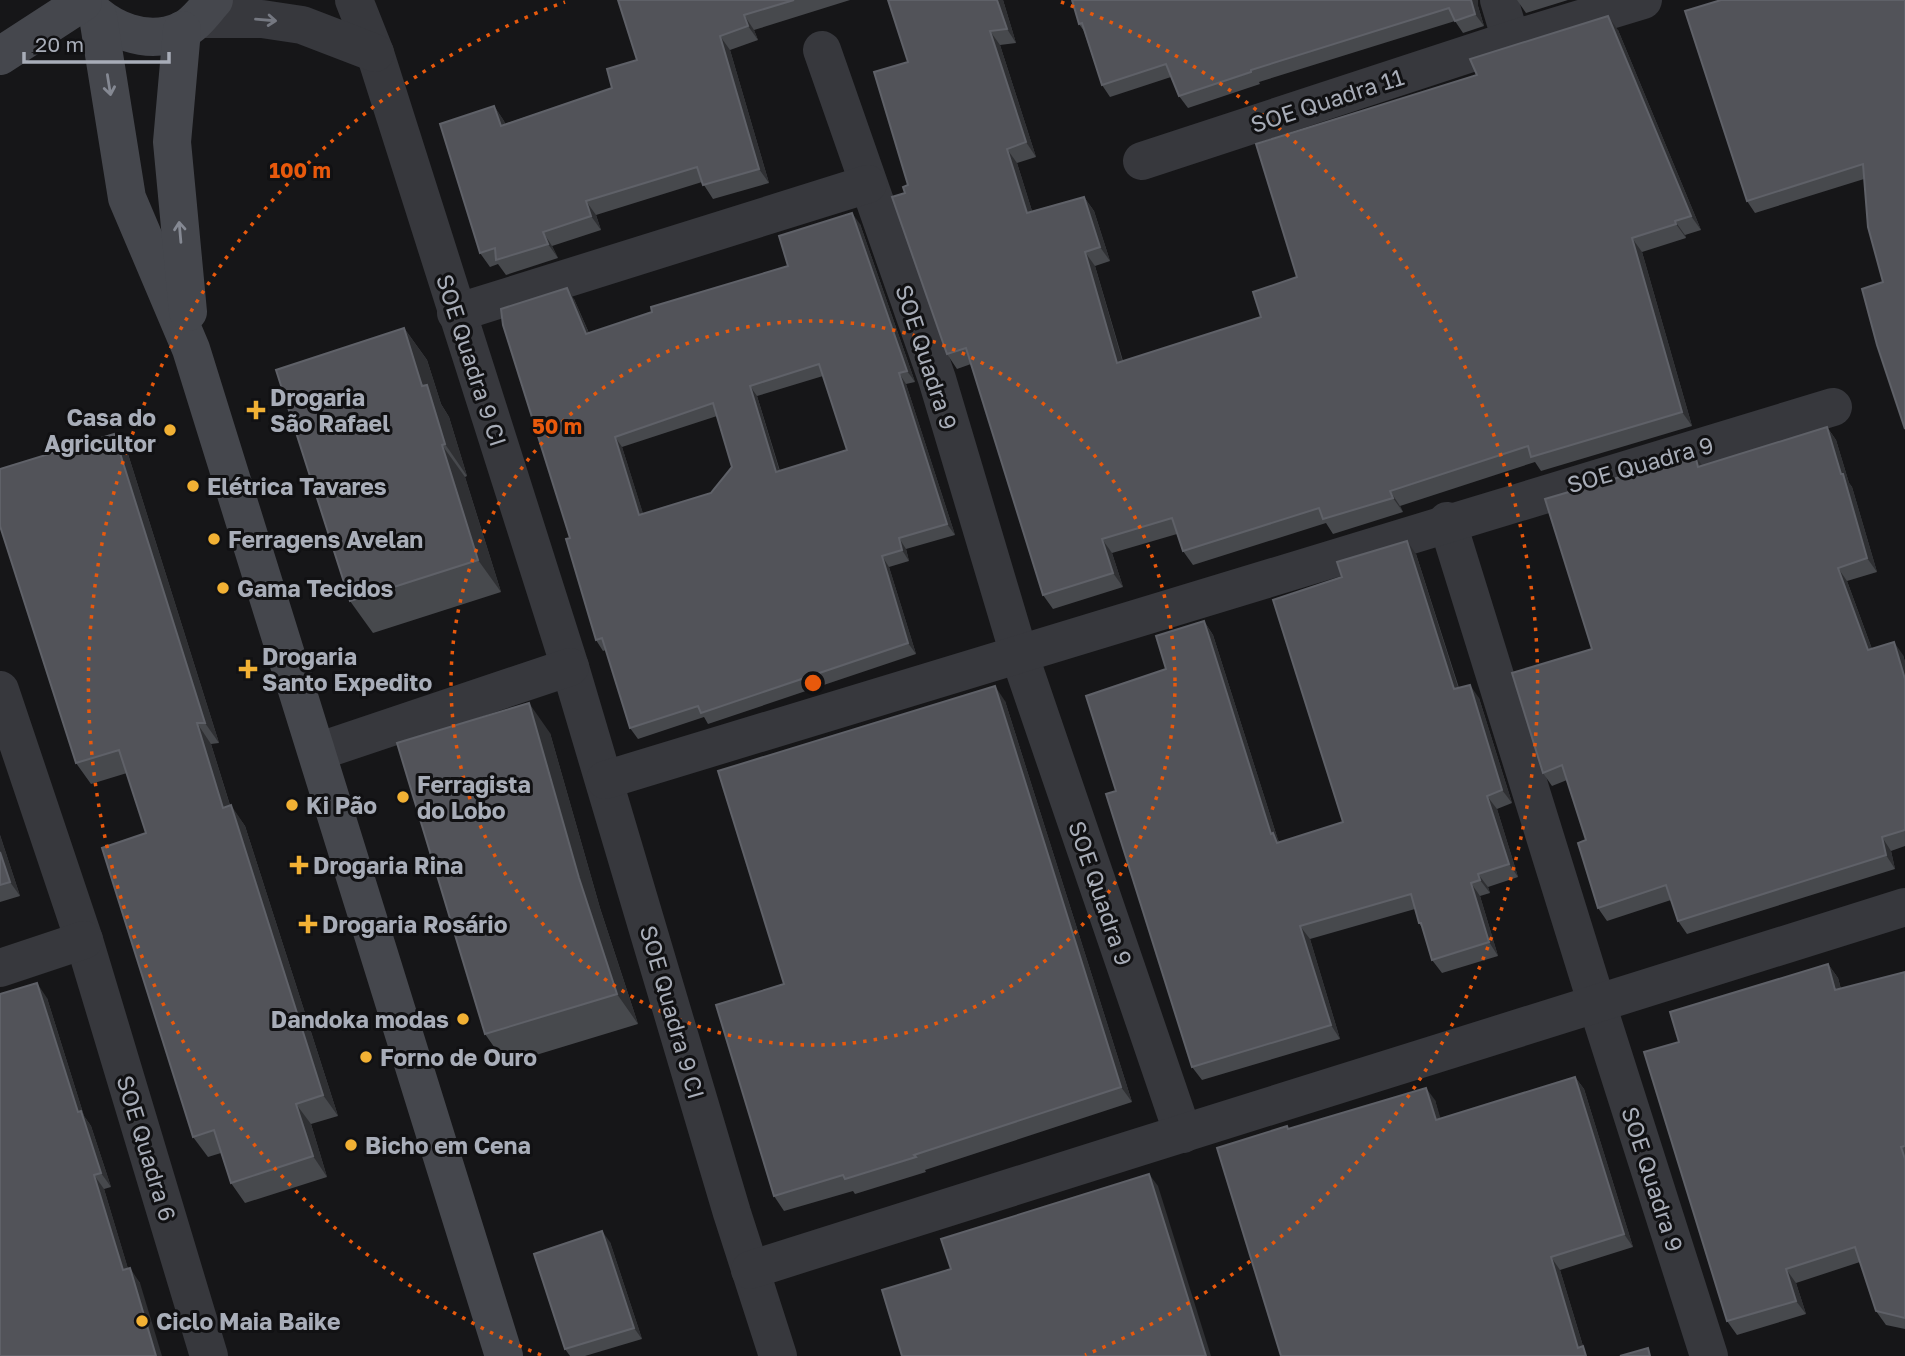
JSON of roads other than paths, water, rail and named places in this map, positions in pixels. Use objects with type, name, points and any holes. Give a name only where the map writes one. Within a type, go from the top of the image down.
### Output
[{"type":"street","name":"SOE Quadra 9 CI","points":[[354,0],[375,53],[570,667],[778,1356]]},
{"type":"street","points":[[1499,0],[1511,40]]},
{"type":"street","name":"SOE Quadra 11","points":[[1142,161],[1511,40],[1643,0]]},
{"type":"street","points":[[88,6],[135,36],[158,36],[198,16],[262,19],[302,24],[375,53]]},
{"type":"street","points":[[0,56],[88,6]]},
{"type":"street","points":[[88,6],[127,198],[191,349],[505,1356]]},
{"type":"street","points":[[191,349],[172,142],[198,16]]},
{"type":"street","name":"SOE Quadra 9","points":[[822,50],[937,379],[1018,651],[1183,1134]]},
{"type":"street","points":[[456,313],[868,184]]},
{"type":"street","name":"SOE Quadra 9","points":[[605,780],[1018,651],[1833,407]]},
{"type":"street","name":"SOE Quadra 9","points":[[1447,521],[1709,1356]]},
{"type":"street","points":[[317,752],[570,667]]},
{"type":"street","name":"SOE Quadra 6","points":[[0,690],[84,940],[209,1356]]},
{"type":"street","points":[[750,1270],[1596,1001],[1905,907]]},
{"type":"street","points":[[0,968],[84,940]]},
{"type":"place","name":"Drogaria São Rafael","points":[[256,410]]},
{"type":"place","name":"Casa do Agricultor","points":[[170,430]]},
{"type":"place","name":"Elétrica Tavares","points":[[193,486]]},
{"type":"place","name":"Ferragens Avelan","points":[[214,539]]},
{"type":"place","name":"Gama Tecidos","points":[[223,588]]},
{"type":"place","name":"Drogaria Santo Expedito","points":[[248,669]]},
{"type":"place","name":"Ferragista do Lobo","points":[[403,797]]},
{"type":"place","name":"Ki Pão","points":[[292,805]]},
{"type":"place","name":"Drogaria Rina","points":[[299,865]]},
{"type":"place","name":"Drogaria Rosário","points":[[308,924]]},
{"type":"place","name":"Dandoka modas","points":[[463,1019]]},
{"type":"place","name":"Forno de Ouro","points":[[366,1057]]},
{"type":"place","name":"Bicho em Cena","points":[[351,1145]]},
{"type":"place","name":"Ciclo Maia Baike","points":[[142,1321]]}]
